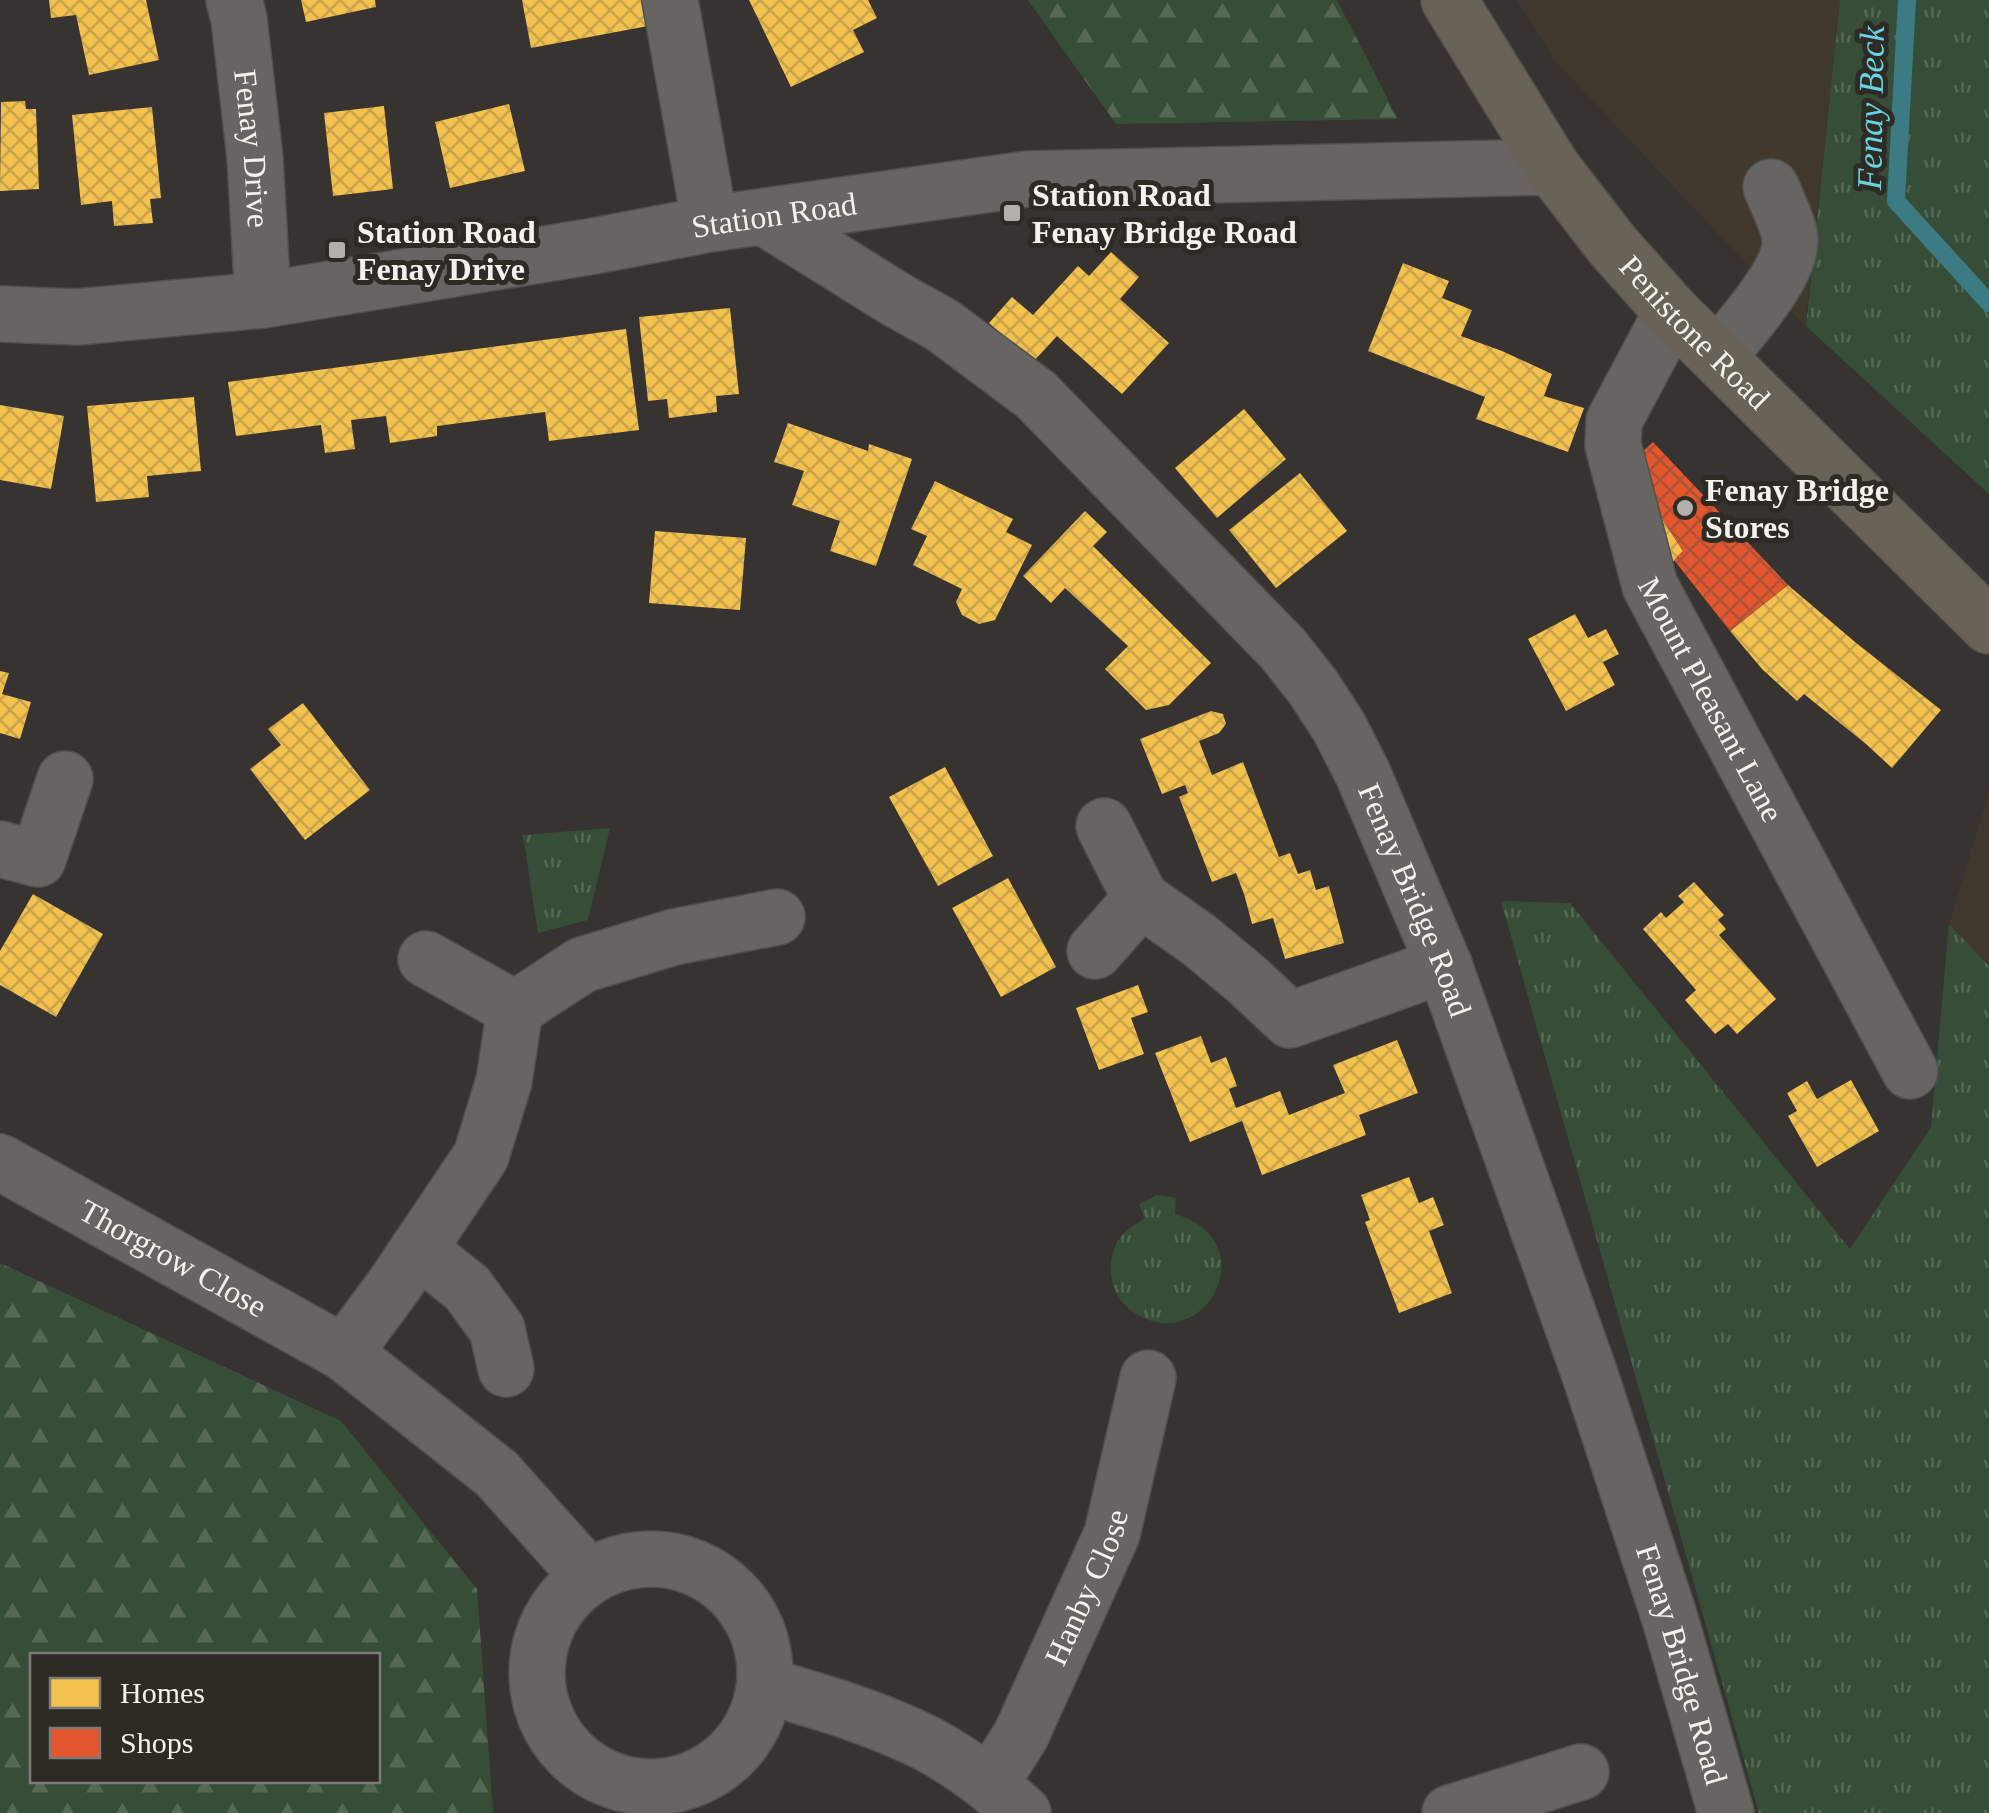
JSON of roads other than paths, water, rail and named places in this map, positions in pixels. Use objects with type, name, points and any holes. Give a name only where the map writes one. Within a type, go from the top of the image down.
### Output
[{"type":"highway","name":"Penistone Road","points":[[1449,0],[1552,168],[1613,246],[1672,312],[1989,626]]},
{"type":"street","name":"Fenay Drive","points":[[234,0],[255,158],[263,300]]},
{"type":"street","points":[[670,0],[710,224]]},
{"type":"street","name":"Station Road","points":[[0,314],[77,317],[263,300],[575,250],[710,224],[1027,178],[1552,168]]},
{"type":"street","points":[[1718,356],[1783,271],[1791,239],[1771,187]]},
{"type":"street","name":"Fenay Bridge Road","points":[[764,217],[942,324],[1036,395],[1282,649],[1313,686],[1339,727],[1444,964],[1590,1375],[1670,1619],[1726,1813]]},
{"type":"street","name":"Mount Pleasant Lane","points":[[1672,312],[1614,422],[1613,445],[1650,586],[1910,1071]]},
{"type":"street","points":[[0,848],[38,859],[65,779]]},
{"type":"street","points":[[1104,826],[1141,899],[1199,940],[1290,1020],[1444,964]]},
{"type":"street","points":[[1096,951],[1141,899]]},
{"type":"street","points":[[344,1353],[481,1156],[504,1081],[515,1009],[582,965],[674,937],[777,917]]},
{"type":"street","points":[[426,959],[515,1009]]},
{"type":"street","name":"Thorgrow Close","points":[[0,1162],[344,1353],[497,1474],[589,1577]]},
{"type":"street","points":[[418,1249],[467,1288],[497,1329],[506,1369]]},
{"type":"street","name":"Hanby Close","points":[[766,1686],[838,1706],[929,1744],[1006,1799],[1022,1735],[1112,1534],[1148,1378]]},
{"type":"street","points":[[659,1558],[695,1566],[727,1586],[751,1615],[764,1648],[766,1686],[757,1720],[738,1749],[712,1770],[680,1785],[604,1797],[555,1736],[540,1704],[536,1668],[543,1632],[562,1600],[589,1577],[622,1562],[659,1558]]},
{"type":"street","points":[[1450,1813],[1580,1772]]},
{"type":"waterway","name":"Fenay Beck","points":[[1907,0],[1896,201],[1989,303]]},
{"type":"place","name":"Station Road Fenay Bridge Road","points":[[1012,213]]},
{"type":"place","name":"Station Road Fenay Drive","points":[[337,250]]},
{"type":"place","name":"Fenay Bridge Stores","points":[[1685,508]]}]
